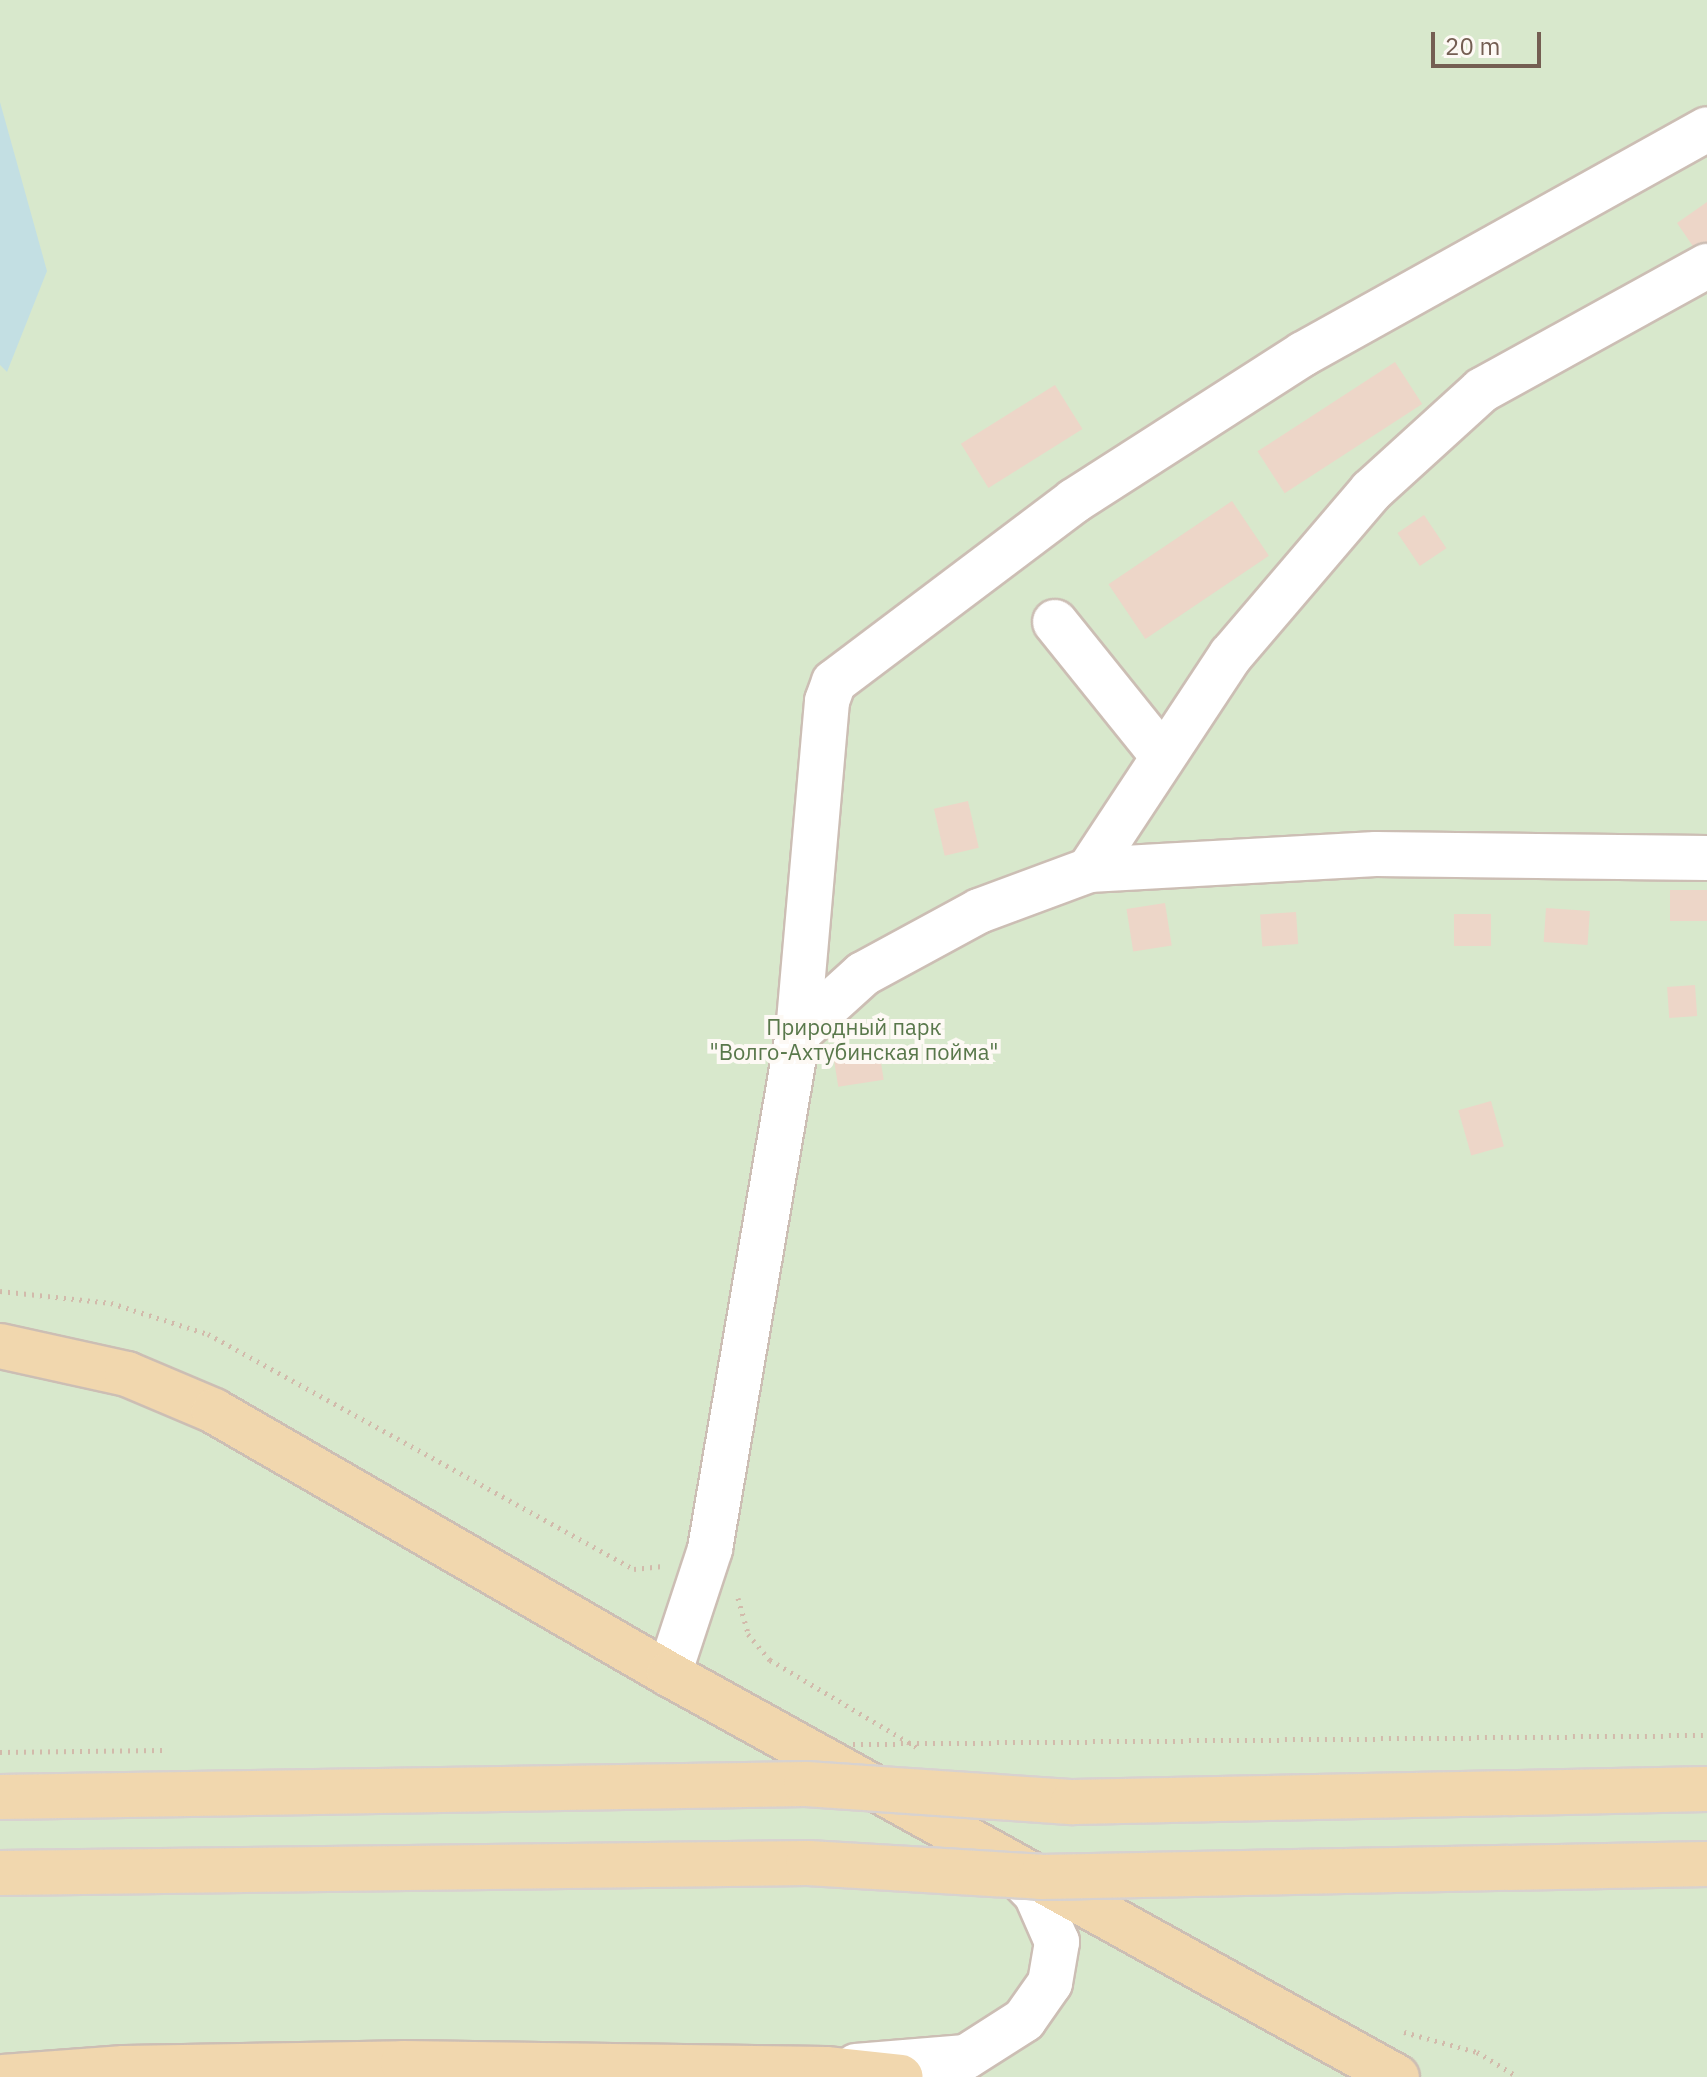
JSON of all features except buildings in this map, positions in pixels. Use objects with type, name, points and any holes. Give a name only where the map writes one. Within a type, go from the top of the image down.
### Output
[{"type":"main road","points":[[0,1346],[127,1374],[214,1411],[669,1674],[990,1847],[1397,2077]]},
{"type":"main road","points":[[0,1797],[806,1784],[1073,1802],[1707,1789]]},
{"type":"main road","points":[[0,1873],[808,1863],[1041,1877],[1707,1864]]},
{"type":"main road","points":[[3,2077],[124,2068],[629,2072],[826,2069],[901,2077]]},
{"type":"street","points":[[669,1674],[710,1549],[798,1033],[827,701],[834,682],[1074,501],[1303,354],[1707,129]]},
{"type":"street","points":[[1089,870],[1162,755],[1231,655],[1371,491],[1482,390],[1707,266]]},
{"type":"street","points":[[1055,622],[1162,755]]},
{"type":"street","points":[[798,1033],[863,974],[979,911],[1089,870],[1376,854],[1707,858]]},
{"type":"street","points":[[826,2069],[966,2057],[1024,2020],[1050,1983],[1057,1942],[1036,1894],[990,1847]]},
{"type":"street","points":[[124,2068],[190,2077]]},
{"type":"path","points":[[0,1291],[111,1303],[208,1334],[634,1569],[662,1567],[671,1560]]},
{"type":"path","points":[[1477,2052],[1518,2077]]},
{"type":"green space","name":"Природный парк \"Волго-Ахтубинская пойма\"","points":[[0,0],[1707,0],[1707,2077],[0,2077]]},
{"type":"water","points":[[0,102],[47,271],[7,372],[0,365]]}]
